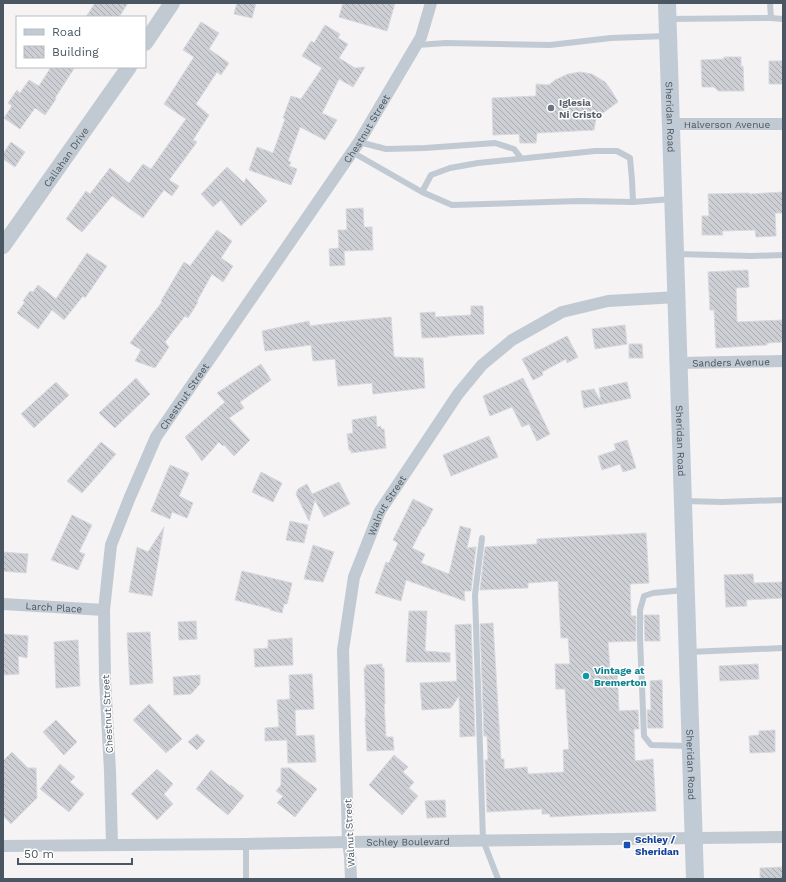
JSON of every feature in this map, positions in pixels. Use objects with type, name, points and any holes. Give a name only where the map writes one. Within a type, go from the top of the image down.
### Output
[{"type":"main road","name":"Sheridan Road","points":[[668,20],[695,879]]},
{"type":"street","points":[[146,42],[172,3]]},
{"type":"street","name":"Chestnut Street","points":[[112,844],[105,679],[104,610],[111,545],[156,437],[289,246],[359,142],[420,37],[431,3]]},
{"type":"street","name":"Callahan Drive","points":[[3,246],[128,68]]},
{"type":"street","name":"Halverson Avenue","points":[[671,124],[783,124]]},
{"type":"street","name":"Walnut Street","points":[[351,879],[348,842],[343,650],[354,577],[380,511],[458,394],[482,365],[512,340],[562,312],[608,301],[677,297]]},
{"type":"street","name":"Sanders Avenue","points":[[678,363],[783,361]]},
{"type":"street","name":"Larch Place","points":[[3,604],[104,610]]},
{"type":"street","name":"Schley Boulevard","points":[[3,846],[783,837]]},
{"type":"lane","points":[[770,3],[771,18]]},
{"type":"lane","points":[[415,45],[428,43],[550,45],[610,38],[668,20],[783,19]]},
{"type":"lane","points":[[359,142],[386,149],[495,143],[514,149],[521,158]]},
{"type":"lane","points":[[422,192],[431,175],[450,168],[521,158],[595,151],[617,151],[630,158],[633,202]]},
{"type":"lane","points":[[352,152],[422,192],[452,205],[578,201],[633,202],[673,199]]},
{"type":"lane","points":[[675,254],[752,256],[783,255]]},
{"type":"lane","points":[[683,501],[722,502],[783,500]]},
{"type":"lane","points":[[482,538],[475,595],[483,840],[498,879]]},
{"type":"lane","points":[[686,590],[653,593],[644,596],[640,610],[640,638],[644,736],[651,745],[690,746]]},
{"type":"lane","points":[[688,652],[783,648]]},
{"type":"lane","points":[[246,844],[246,879]]},
{"type":"building","points":[[95,3],[128,3],[120,16],[87,16]]},
{"type":"building","points":[[237,3],[256,3],[252,18],[234,14]]},
{"type":"building","points":[[343,3],[395,3],[387,31],[339,17]]},
{"type":"building","points":[[201,22],[219,33],[209,49],[229,63],[221,75],[217,72],[196,104],[209,115],[193,140],[197,142],[169,180],[179,186],[172,196],[164,190],[143,218],[112,196],[82,232],[66,219],[86,191],[90,194],[110,168],[129,183],[143,164],[151,169],[186,119],[164,104],[194,57],[183,50]]},
{"type":"building","points":[[325,25],[340,34],[338,38],[348,44],[339,58],[355,68],[365,67],[353,87],[339,79],[322,113],[337,120],[325,140],[300,127],[288,161],[291,162],[289,166],[297,169],[291,185],[249,170],[257,147],[273,153],[285,119],[283,118],[291,96],[301,99],[322,68],[302,56],[311,41],[314,43]]},
{"type":"building","points":[[724,57],[741,57],[741,67],[743,66],[744,91],[718,91],[714,87],[702,87],[701,60],[724,59]]},
{"type":"building","points":[[769,61],[783,61],[783,84],[769,84]]},
{"type":"building","points":[[50,68],[74,68],[45,115],[35,108],[20,129],[4,118],[12,106],[8,103],[17,90],[20,93],[29,80],[39,86]]},
{"type":"building","name":"Iglesia Ni Cristo","points":[[580,72],[592,74],[605,82],[618,102],[596,118],[594,130],[537,133],[536,143],[520,143],[519,134],[493,135],[492,98],[536,96],[536,84],[549,85],[555,80],[568,74]]},
{"type":"building","points":[[11,142],[25,152],[15,167],[3,159],[3,154]]},
{"type":"building","points":[[227,167],[244,183],[246,178],[267,201],[241,226],[221,200],[213,207],[201,194]]},
{"type":"building","points":[[783,192],[783,213],[775,213],[776,236],[756,237],[755,230],[722,231],[723,235],[702,235],[702,216],[709,216],[708,194]]},
{"type":"building","points":[[363,208],[364,227],[372,227],[373,250],[344,251],[345,265],[330,266],[329,249],[339,248],[338,230],[347,230],[346,209]]},
{"type":"building","points":[[217,230],[232,241],[221,258],[233,266],[223,282],[212,274],[188,318],[185,316],[165,342],[169,347],[155,368],[135,361],[141,350],[130,343],[162,302],[161,301],[184,262],[190,266]]},
{"type":"building","points":[[87,253],[107,266],[85,298],[83,296],[64,320],[52,310],[38,329],[17,313],[25,302],[23,301],[30,291],[33,292],[38,285],[56,299]]},
{"type":"building","points":[[748,270],[749,287],[736,288],[737,322],[783,320],[783,342],[767,343],[767,345],[716,348],[714,310],[710,310],[708,272]]},
{"type":"building","points":[[471,306],[483,306],[484,334],[422,338],[420,313],[435,312],[435,317],[471,315]]},
{"type":"building","points":[[391,317],[394,357],[423,358],[425,388],[373,394],[372,383],[338,386],[335,359],[313,361],[311,345],[265,351],[262,331],[309,321],[310,326]]},
{"type":"building","points":[[625,325],[627,344],[595,349],[592,329]]},
{"type":"building","points":[[567,336],[578,357],[567,363],[566,359],[542,372],[543,375],[533,380],[522,359]]},
{"type":"building","points":[[629,344],[642,344],[643,358],[629,358]]},
{"type":"building","points":[[261,364],[271,380],[240,402],[244,408],[229,418],[250,440],[234,456],[224,445],[223,446],[219,442],[202,461],[185,437],[225,402],[217,393]]},
{"type":"building","points":[[136,378],[150,394],[115,428],[99,413]]},
{"type":"building","points":[[523,378],[550,434],[537,441],[529,424],[522,427],[512,407],[490,416],[483,396]]},
{"type":"building","points":[[56,382],[69,395],[34,428],[21,414]]},
{"type":"building","points":[[627,382],[631,398],[584,408],[581,391],[594,389],[601,402],[599,388]]},
{"type":"building","points":[[376,416],[377,427],[381,426],[381,429],[384,429],[386,448],[351,453],[351,450],[349,450],[347,434],[353,433],[352,420]]},
{"type":"building","points":[[489,436],[498,457],[451,476],[443,455]]},
{"type":"building","points":[[627,440],[636,468],[623,472],[620,464],[602,470],[598,456],[616,450],[614,444]]},
{"type":"building","points":[[101,442],[116,454],[82,493],[67,481]]},
{"type":"building","points":[[170,465],[189,473],[179,496],[193,503],[187,518],[172,512],[170,519],[151,511]]},
{"type":"building","points":[[261,472],[282,483],[273,502],[252,492]]},
{"type":"building","points":[[339,482],[350,504],[324,517],[315,500],[309,521],[296,494],[298,489],[307,484],[312,494]]},
{"type":"building","points":[[413,499],[433,509],[412,548],[425,554],[421,563],[449,574],[460,526],[471,529],[467,548],[476,547],[471,591],[464,591],[465,601],[406,580],[401,601],[375,593],[386,562],[389,563],[398,543],[393,540]]},
{"type":"building","points":[[72,515],[92,525],[79,552],[85,554],[78,570],[51,560]]},
{"type":"building","points":[[290,521],[308,525],[304,543],[286,540]]},
{"type":"building","points":[[164,527],[152,596],[129,592],[137,547],[148,552]]},
{"type":"building","name":"Vintage at Bremerton","points":[[646,533],[649,583],[630,584],[631,616],[636,616],[636,641],[608,642],[610,669],[617,669],[619,711],[638,710],[639,729],[634,729],[635,761],[653,759],[656,811],[550,817],[550,814],[542,814],[542,809],[487,812],[485,760],[488,760],[487,736],[484,736],[480,624],[493,623],[501,759],[504,759],[504,769],[527,767],[528,774],[564,772],[563,750],[569,749],[565,689],[556,689],[555,664],[570,664],[568,638],[561,638],[558,581],[528,583],[528,588],[480,590],[485,547],[537,544],[537,539]]},
{"type":"building","points":[[313,545],[334,552],[323,582],[304,579]]},
{"type":"building","points":[[3,552],[28,554],[26,573],[3,571]]},
{"type":"building","points":[[242,571],[292,583],[287,604],[284,604],[282,613],[235,600]]},
{"type":"building","points":[[753,574],[754,583],[783,582],[783,598],[746,600],[747,606],[726,607],[724,575]]},
{"type":"building","points":[[409,611],[427,611],[425,651],[450,653],[450,662],[406,662]]},
{"type":"building","points":[[644,615],[659,615],[660,641],[645,641]]},
{"type":"building","points":[[196,621],[197,639],[179,640],[178,622]]},
{"type":"building","points":[[471,624],[475,736],[460,737],[459,696],[451,708],[422,710],[420,683],[457,681],[455,625]]},
{"type":"building","points":[[150,632],[153,683],[130,685],[127,633]]},
{"type":"building","points":[[3,634],[28,636],[27,658],[18,656],[19,674],[3,675]]},
{"type":"building","points":[[292,638],[293,665],[255,667],[254,649],[268,648],[268,640]]},
{"type":"building","points":[[78,640],[80,686],[56,688],[54,642]]},
{"type":"building","points":[[382,664],[382,668],[384,668],[386,737],[393,737],[394,750],[367,751],[364,668],[366,668],[366,665]]},
{"type":"building","points":[[758,664],[759,679],[720,681],[719,666]]},
{"type":"building","points":[[312,674],[314,709],[295,710],[296,736],[314,735],[316,762],[288,763],[287,740],[265,741],[265,728],[279,727],[277,700],[290,699],[289,675]]},
{"type":"building","points":[[200,675],[200,684],[191,694],[174,695],[173,677]]},
{"type":"building","points":[[662,680],[663,728],[648,728],[647,710],[651,710],[650,681]]},
{"type":"building","points":[[149,704],[182,739],[166,753],[133,720]]},
{"type":"building","points":[[56,720],[77,742],[64,755],[43,732]]},
{"type":"building","points":[[775,730],[775,752],[750,753],[749,736],[759,735],[759,731]]},
{"type":"building","points":[[197,734],[205,741],[197,750],[188,742]]},
{"type":"building","points":[[12,752],[28,768],[36,768],[37,798],[11,824],[3,816],[3,761]]},
{"type":"building","points":[[394,755],[408,767],[403,772],[414,782],[409,788],[418,796],[402,815],[369,785]]},
{"type":"building","points":[[60,764],[75,777],[70,782],[84,794],[69,812],[40,789]]},
{"type":"building","points":[[281,768],[290,768],[317,789],[295,817],[277,803],[283,796],[276,791],[281,785]]},
{"type":"building","points":[[157,769],[173,784],[164,794],[173,804],[157,820],[131,794]]},
{"type":"building","points":[[211,770],[244,796],[228,815],[196,789]]},
{"type":"building","points":[[445,800],[446,817],[427,818],[425,801]]},
{"type":"building","points":[[783,867],[783,879],[760,879],[760,868]]},
{"type":"place","name":"Iglesia Ni Cristo","points":[[551,108]]},
{"type":"place","name":"Vintage at Bremerton","points":[[586,676]]},
{"type":"place","name":"Schley / Sheridan","points":[[627,845]]}]
